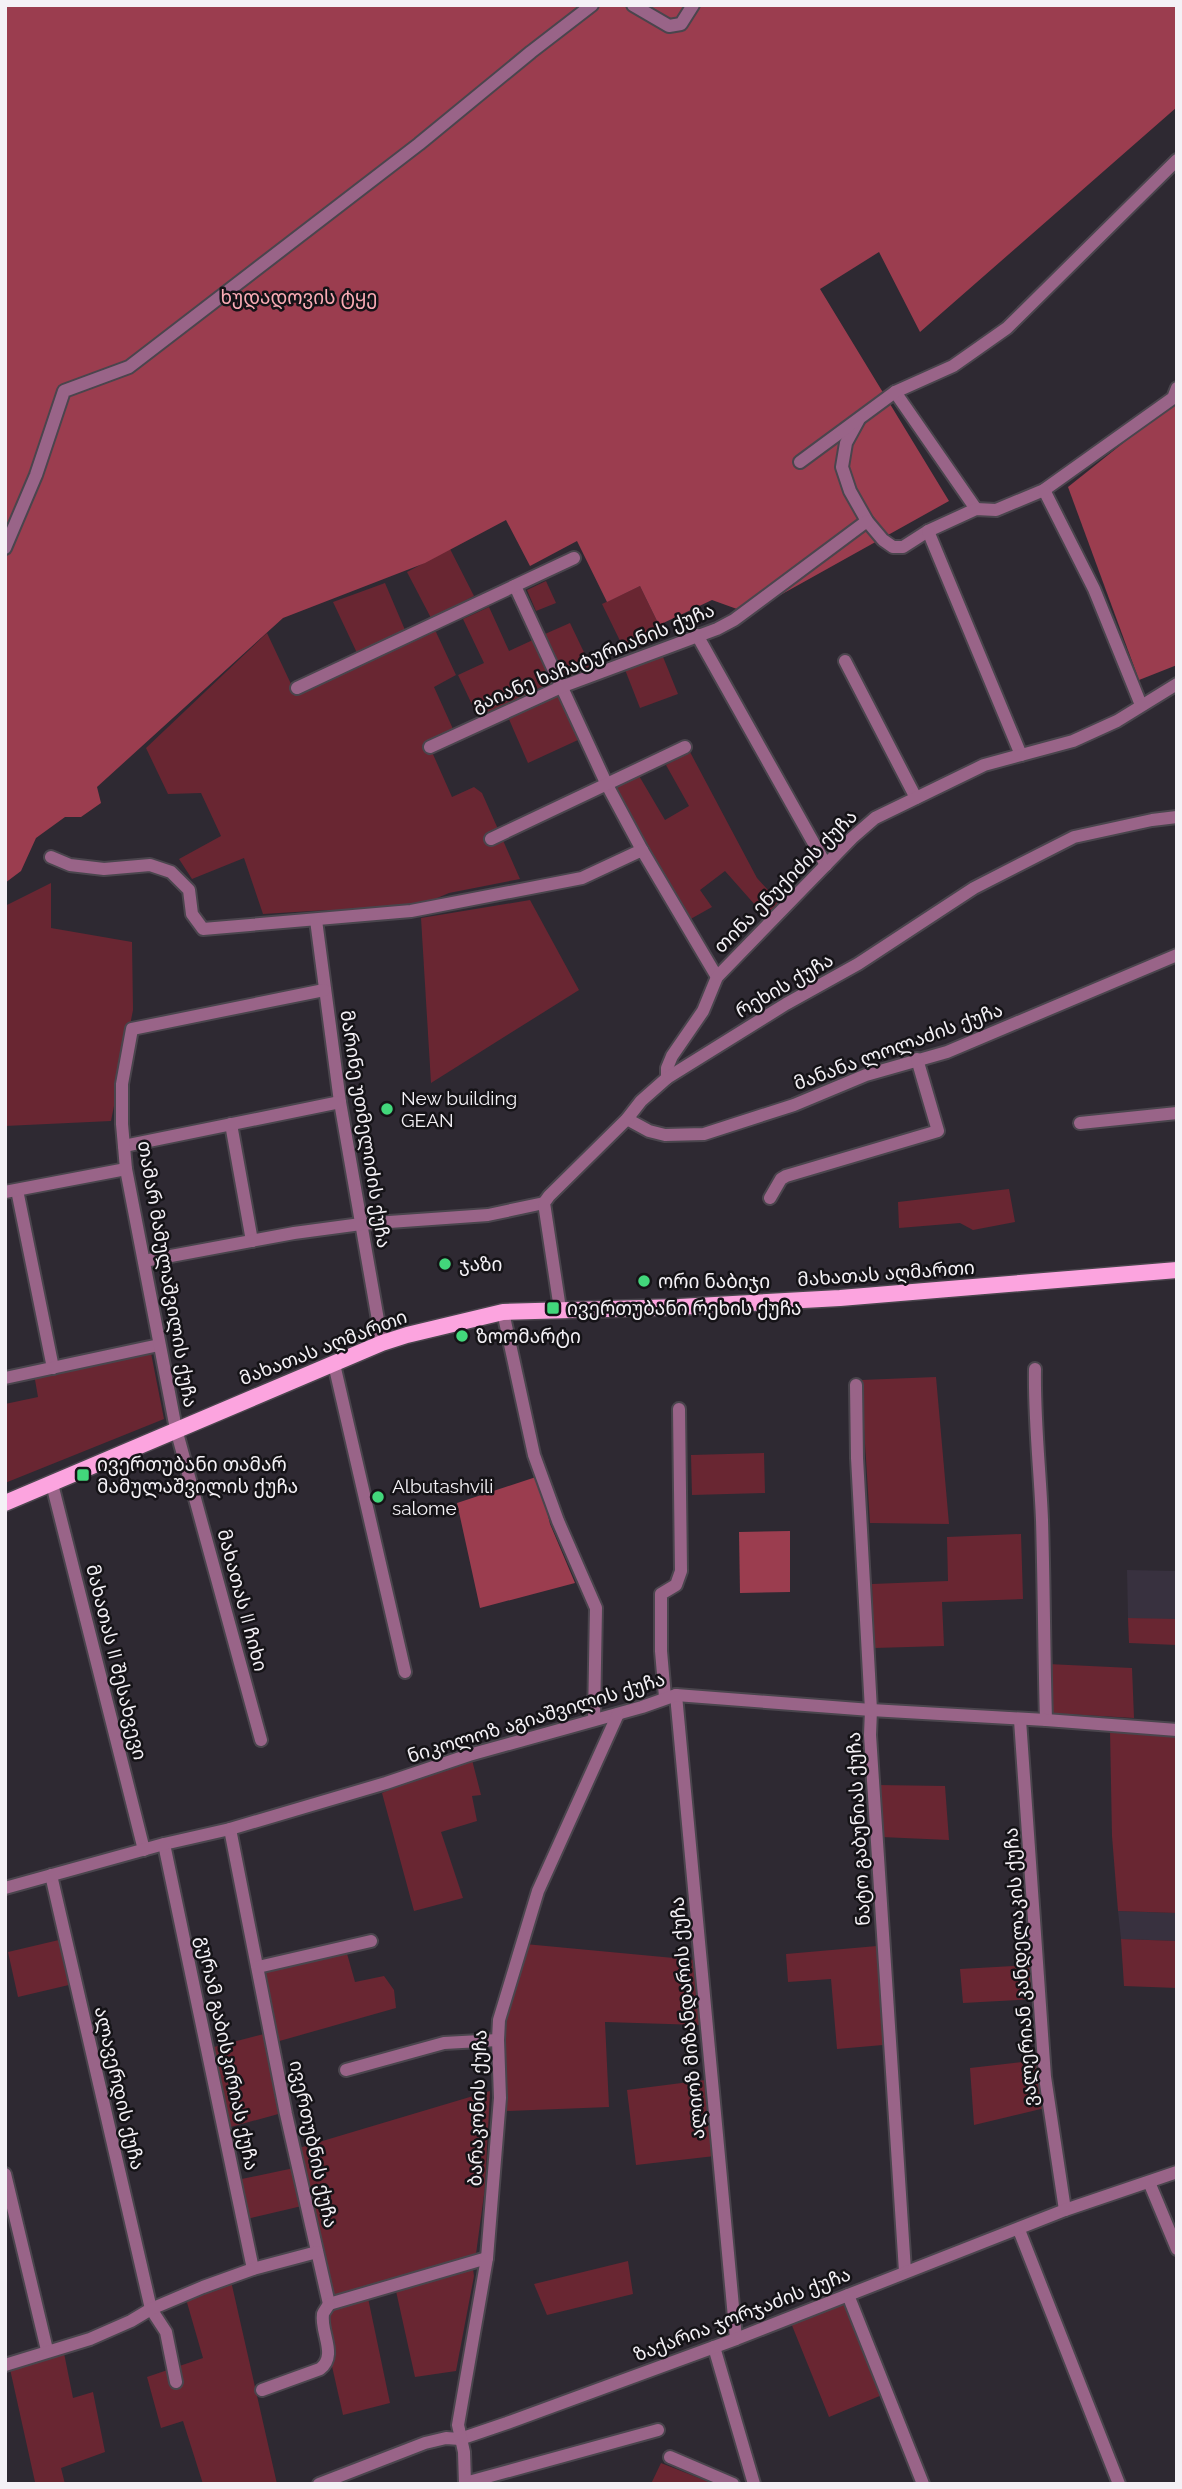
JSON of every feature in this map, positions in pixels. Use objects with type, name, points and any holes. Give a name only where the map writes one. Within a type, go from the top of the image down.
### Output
[{"type":"main road","name":"მახათას აღმართი","points":[[5,1503],[382,1343],[503,1312],[666,1308],[840,1298],[1177,1270]]},
{"type":"street","points":[[5,548],[36,475],[64,391],[129,367],[419,144],[592,5]]},
{"type":"street","points":[[634,5],[669,26],[681,24],[693,5]]},
{"type":"street","points":[[800,461],[895,392],[953,366],[1007,328],[1177,160]]},
{"type":"street","points":[[860,418],[846,443],[842,467],[850,491],[867,521],[883,540],[893,547],[903,547],[928,531],[976,509],[996,510],[1044,490],[1173,398],[1177,388]]},
{"type":"street","points":[[895,392],[976,509]]},
{"type":"street","points":[[1044,490],[1094,589],[1141,705]]},
{"type":"street","name":"გაიანე ხაჩატურიანის ქუჩა","points":[[430,747],[561,687],[717,629],[734,620],[867,521]]},
{"type":"street","points":[[928,531],[1021,755]]},
{"type":"street","points":[[298,688],[573,558]]},
{"type":"street","points":[[515,586],[607,785],[717,977]]},
{"type":"street","points":[[697,635],[826,865]]},
{"type":"street","points":[[845,661],[916,798]]},
{"type":"street","name":"თინა ენუქიძის ქუჩა","points":[[667,1078],[667,1068],[672,1056],[703,1011],[717,977],[875,818],[985,765],[1073,741],[1117,721],[1177,684]]},
{"type":"street","points":[[491,839],[685,747]]},
{"type":"street","name":"რეხის ქუჩა","points":[[544,1203],[627,1119],[641,1101],[667,1078],[786,1004],[858,964],[974,888],[1074,837],[1177,817]]},
{"type":"street","points":[[51,857],[70,865],[92,868],[150,865],[171,872],[190,890],[192,914],[203,929],[411,911],[582,878],[642,850]]},
{"type":"street","name":"მარინე უთმელიძის ქუჩა","points":[[316,920],[340,1102],[382,1343]]},
{"type":"street","name":"მანანა ლოლაძის ქუჩა","points":[[627,1119],[649,1131],[665,1135],[704,1135],[793,1105],[866,1075],[947,1052],[1177,955]]},
{"type":"street","name":"თამარ მამულაშვილის ქუჩა","points":[[176,1429],[124,1146],[122,1084],[132,1029],[324,990]]},
{"type":"street","points":[[770,1198],[781,1179],[786,1176],[938,1131],[917,1059]]},
{"type":"street","points":[[124,1146],[340,1102]]},
{"type":"street","points":[[1080,1123],[1177,1113]]},
{"type":"street","points":[[231,1124],[252,1241]]},
{"type":"street","points":[[53,1368],[11,1191],[127,1169]]},
{"type":"street","points":[[144,1261],[361,1224],[488,1216],[544,1203],[560,1309]]},
{"type":"street","points":[[503,1312],[534,1455],[558,1521],[596,1608],[594,1719]]},
{"type":"street","points":[[5,1378],[159,1345]]},
{"type":"street","points":[[334,1364],[405,1672]]},
{"type":"street","points":[[1035,1369],[1042,1521],[1046,1720]]},
{"type":"street","name":"ნატო გაბუნიას ქუჩა","points":[[856,1385],[870,1735],[905,2271]]},
{"type":"street","name":"ალიოზ მიზანდარის ქუჩა","points":[[679,1409],[681,1571],[676,1585],[661,1594],[661,1651],[671,1696],[736,2339]]},
{"type":"street","name":"მახათას II ჩიხი","points":[[176,1429],[261,1740]]},
{"type":"street","name":"მახათას II შესახვევი","points":[[52,1484],[144,1850]]},
{"type":"street","name":"ნიკოლოზ აგიაშვილის ქუჩა","points":[[5,1888],[164,1844],[230,1829],[671,1696],[1177,1730]]},
{"type":"street","name":"ბარაკონის ქუჩა","points":[[465,2483],[464,2452],[458,2425],[487,2258],[500,2098],[499,2020],[538,1891],[618,1714]]},
{"type":"street","name":"ვალერიან კანდელაკის ქუჩა","points":[[1020,1720],[1045,2077],[1065,2210]]},
{"type":"street","name":"ივერთუბნის ქუჩა","points":[[230,1829],[286,2114],[329,2304],[323,2315],[328,2356],[325,2365],[262,2390]]},
{"type":"street","name":"გურამ გაბისკირიას ქუჩა","points":[[164,1844],[253,2269]]},
{"type":"street","name":"ალავერდის ქუჩა","points":[[51,1875],[151,2309],[166,2332],[176,2382]]},
{"type":"street","points":[[258,1967],[371,1941]]},
{"type":"street","points":[[346,2070],[444,2043],[498,2040]]},
{"type":"street","name":"ზაქარია ჯორჯაძის ქუჩა","points":[[319,2484],[425,2443],[446,2438],[460,2439],[736,2339],[1065,2210],[1177,2172]]},
{"type":"street","points":[[5,2174],[47,2350]]},
{"type":"street","points":[[1149,2182],[1177,2249]]},
{"type":"street","points":[[1018,2230],[1119,2484]]},
{"type":"street","points":[[5,2365],[90,2339],[151,2309],[253,2269],[317,2252]]},
{"type":"street","points":[[329,2304],[487,2258]]},
{"type":"street","points":[[848,2295],[923,2484]]},
{"type":"street","points":[[714,2347],[754,2484]]},
{"type":"street","points":[[465,2483],[658,2430]]},
{"type":"street","points":[[670,2457],[733,2484]]},
{"type":"shaded area","points":[[450,549],[474,596],[431,618],[407,572]]},
{"type":"shaded area","points":[[546,581],[556,603],[536,611],[527,590]]},
{"type":"shaded area","points":[[385,583],[405,630],[436,632],[456,675],[434,687],[453,729],[432,752],[452,797],[474,787],[482,793],[520,879],[449,893],[409,910],[359,915],[328,910],[263,914],[244,858],[192,879],[179,859],[221,836],[201,793],[168,794],[146,748],[267,633],[291,684],[357,653],[333,602]]},
{"type":"shaded area","points":[[640,586],[659,625],[660,637],[626,653],[602,604]]},
{"type":"shaded area","points":[[489,607],[509,651],[535,639],[554,681],[478,717],[458,675],[484,663],[463,619]]},
{"type":"shaded area","points":[[570,623],[591,667],[566,678],[545,634]]},
{"type":"shaded area","points":[[661,652],[678,694],[640,708],[624,667]]},
{"type":"shaded area","points":[[560,692],[578,740],[528,763],[508,717]]},
{"type":"shaded area","points":[[690,752],[757,878],[779,902],[765,916],[725,871],[700,890],[712,907],[687,921],[612,780],[635,769],[665,820],[689,806],[666,765]]},
{"type":"shaded area","points":[[51,883],[51,928],[132,942],[133,1010],[111,1121],[5,1126],[5,906]]},
{"type":"shaded area","points":[[530,900],[579,990],[431,1083],[421,918]]},
{"type":"shaded area","points":[[1009,1189],[1015,1222],[973,1230],[960,1223],[899,1228],[898,1202]]},
{"type":"shaded area","points":[[151,1353],[164,1419],[5,1483],[5,1404],[38,1397],[34,1374]]},
{"type":"shaded area","points":[[936,1377],[949,1524],[870,1523],[861,1380]]},
{"type":"shaded area","points":[[764,1453],[765,1493],[692,1495],[691,1455]]},
{"type":"shaded area","points":[[1021,1534],[1023,1599],[942,1602],[944,1646],[874,1648],[872,1584],[948,1581],[947,1537]]},
{"type":"shaded area","points":[[1127,1570],[1177,1571],[1177,1620],[1128,1618]]},
{"type":"shaded area","points":[[1128,1618],[1177,1619],[1177,1645],[1129,1643]]},
{"type":"shaded area","points":[[1048,1664],[1132,1668],[1134,1718],[1050,1713]]},
{"type":"shaded area","points":[[1110,1729],[1177,1734],[1177,1913],[1118,1911],[1112,1836]]},
{"type":"shaded area","points":[[471,1756],[481,1795],[472,1796],[477,1821],[441,1832],[463,1898],[414,1911],[382,1793]]},
{"type":"shaded area","points":[[877,1785],[945,1786],[949,1840],[881,1837]]},
{"type":"shaded area","points":[[1118,1911],[1177,1913],[1177,1941],[1121,1939]]},
{"type":"shaded area","points":[[63,1939],[73,1984],[18,1997],[8,1952]]},
{"type":"shaded area","points":[[1121,1939],[1177,1941],[1177,1988],[1124,1986]]},
{"type":"shaded area","points":[[525,1944],[695,1960],[700,2025],[605,2022],[609,2107],[505,2111],[501,2024]]},
{"type":"shaded area","points":[[877,1946],[883,2045],[837,2049],[831,1979],[788,1982],[786,1954]]},
{"type":"shaded area","points":[[346,1950],[355,1982],[384,1976],[394,1990],[396,2008],[276,2042],[263,1970]]},
{"type":"shaded area","points":[[1033,1965],[1036,1999],[963,2003],[960,1969]]},
{"type":"shaded area","points":[[268,2033],[282,2113],[227,2128],[210,2048]]},
{"type":"shaded area","points":[[1039,2060],[1045,2108],[974,2125],[970,2068]]},
{"type":"shaded area","points":[[705,2080],[715,2156],[636,2165],[627,2090]]},
{"type":"shaded area","points":[[490,2091],[485,2187],[476,2254],[334,2296],[299,2148]]},
{"type":"shaded area","points":[[294,2168],[302,2206],[247,2219],[237,2180]]},
{"type":"shaded area","points":[[628,2261],[633,2294],[547,2315],[534,2284]]},
{"type":"shaded area","points":[[467,2267],[473,2269],[474,2276],[456,2371],[415,2377],[396,2291]]},
{"type":"shaded area","points":[[231,2281],[277,2484],[203,2484],[183,2421],[161,2428],[147,2377],[203,2358],[186,2299]]},
{"type":"shaded area","points":[[368,2298],[390,2403],[343,2415],[320,2313]]},
{"type":"shaded area","points":[[846,2302],[882,2395],[829,2417],[791,2323]]},
{"type":"shaded area","points":[[64,2353],[73,2398],[93,2392],[105,2452],[61,2468],[65,2484],[30,2484],[35,2482],[10,2369]]},
{"type":"shaded area","points":[[661,2463],[714,2484],[651,2484]]},
{"type":"green space","name":"ხუდადოვის ტყე","points":[[5,5],[1177,5],[1177,107],[920,332],[879,252],[820,289],[949,501],[748,613],[712,600],[659,625],[640,586],[607,602],[577,541],[530,566],[506,520],[425,563],[283,618],[97,787],[101,803],[81,817],[65,817],[36,838],[21,871],[5,883]]},
{"type":"green space","points":[[1177,400],[1177,665],[1139,680],[1068,487]]},
{"type":"green space","points":[[539,1476],[550,1524],[575,1583],[480,1608],[457,1503]]},
{"type":"green space","points":[[790,1531],[790,1592],[740,1593],[739,1532]]},
{"type":"place","name":"New building GEAN","points":[[387,1109]]},
{"type":"place","name":"ჯაზი","points":[[445,1264]]},
{"type":"place","name":"ორი ნაბიჯი","points":[[644,1281]]},
{"type":"place","name":"ივერთუბანი რეხის ქუჩა","points":[[553,1308]]},
{"type":"place","name":"ზოომარტი","points":[[462,1336]]},
{"type":"place","name":"ივერთუბანი თამარ მამულაშვილის ქუჩა","points":[[83,1475]]},
{"type":"place","name":"Albutashvili salome","points":[[378,1497]]}]
